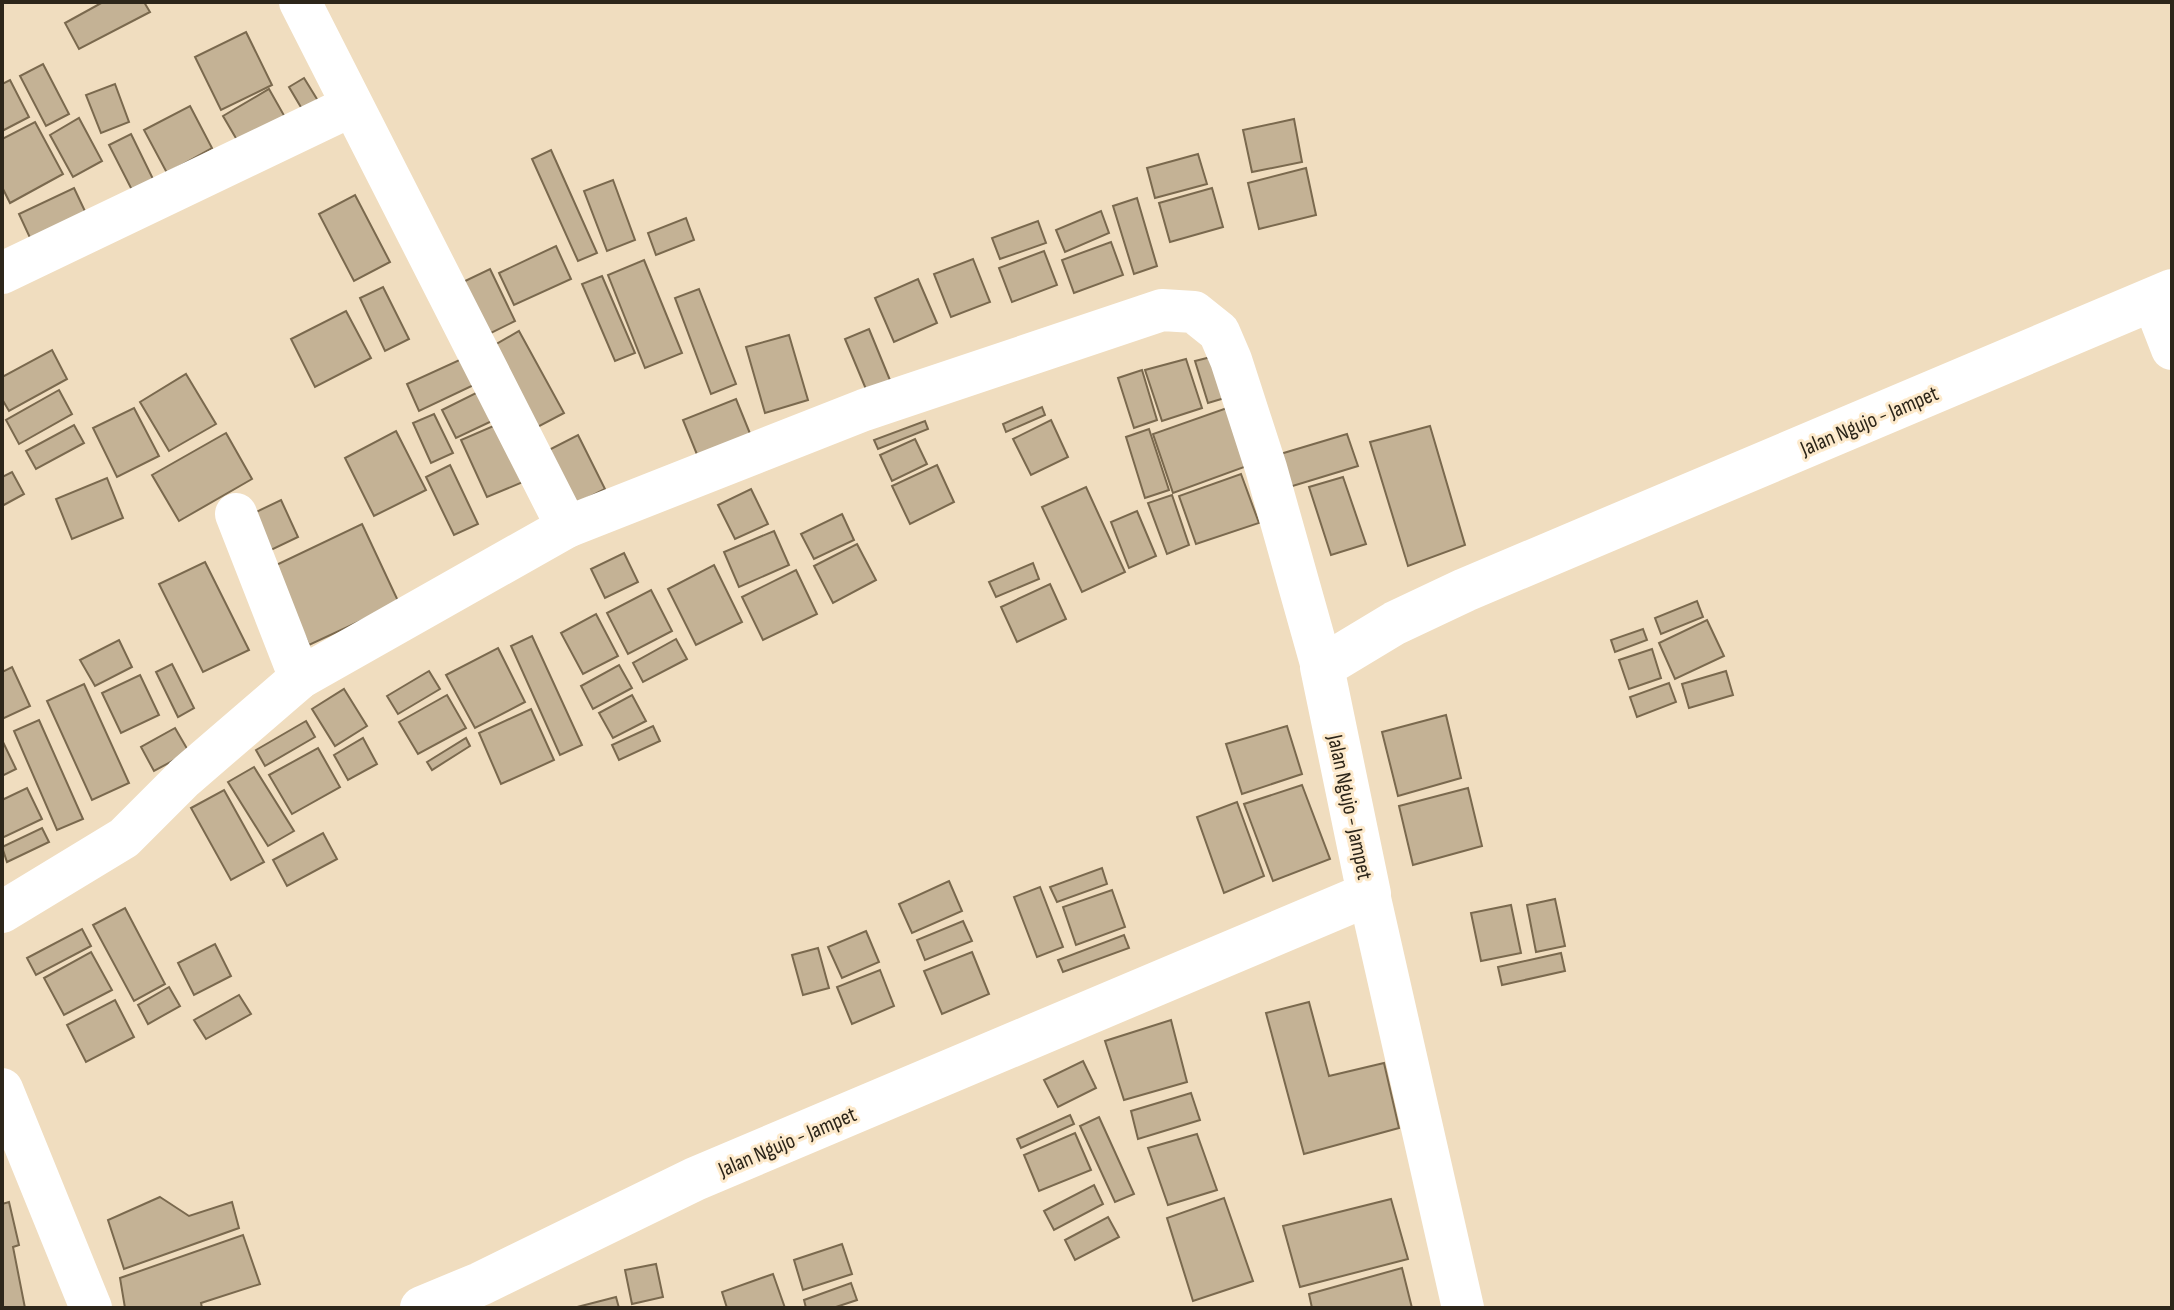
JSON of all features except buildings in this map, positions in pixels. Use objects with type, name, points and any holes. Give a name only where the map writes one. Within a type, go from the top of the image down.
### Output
[{"type":"street","points":[[300,2],[567,527]]},
{"type":"street","points":[[2,273],[351,106]]},
{"type":"street","points":[[2162,296],[2172,349]]},
{"type":"street","name":"Jalan Ngujo - Jampet","points":[[422,1308],[480,1284],[695,1179],[1369,894],[1322,667],[1395,623],[1465,590],[2162,296]]},
{"type":"street","points":[[2,912],[124,838],[184,778],[300,678],[567,527],[864,410],[1162,310],[1194,312],[1219,332],[1266,468],[1322,667]]},
{"type":"street","points":[[236,514],[300,678]]},
{"type":"street","points":[[1369,894],[1463,1308]]},
{"type":"street","points":[[2,1089],[91,1308]]}]
